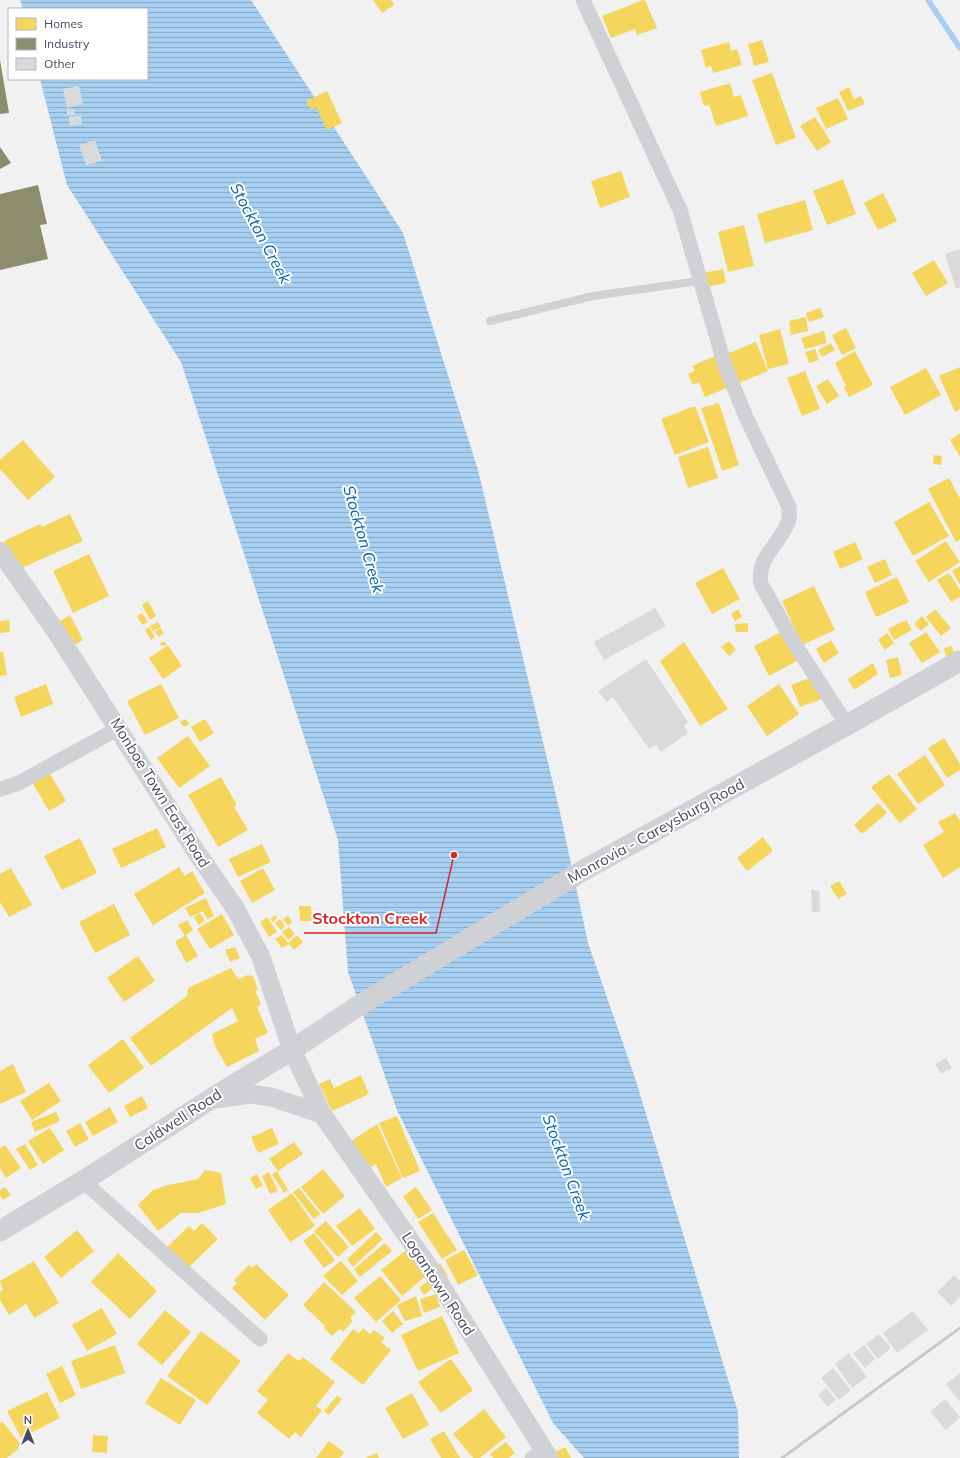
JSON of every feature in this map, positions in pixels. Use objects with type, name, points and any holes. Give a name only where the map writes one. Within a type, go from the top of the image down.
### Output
[{"type":"main road","name":"Monrovia - Careysburg Road","points":[[355,1008],[584,870],[960,661]]},
{"type":"main road","name":"Caldwell Road","points":[[0,1231],[84,1181],[209,1100],[292,1050],[355,1008]]},
{"type":"street","points":[[583,0],[680,210],[727,372],[746,417],[789,507],[788,523],[762,564],[759,574],[761,584],[794,643],[847,725]]},
{"type":"street","name":"Monboe Town East Road","points":[[0,551],[55,630],[119,728],[197,853],[235,908],[262,957],[292,1050]]},
{"type":"street","points":[[0,789],[19,783],[119,728]]},
{"type":"street","name":"Logantown Road","points":[[292,1050],[322,1114],[435,1276],[542,1456]]},
{"type":"street","points":[[209,1100],[250,1094],[264,1096],[322,1114]]},
{"type":"street","points":[[84,1181],[260,1339]]},
{"type":"lane","points":[[490,321],[593,296],[700,281]]},
{"type":"water","points":[[20,0],[251,0],[403,233],[478,470],[561,817],[588,943],[634,1075],[738,1412],[739,1458],[584,1458],[553,1423],[397,1110],[348,972],[338,840],[181,362],[67,185],[40,80],[148,80],[148,8],[23,8]]},
{"type":"building: Homes","points":[[373,0],[391,0],[394,5],[382,13]]},
{"type":"building: Homes","points":[[645,0],[657,28],[637,35],[635,29],[611,38],[602,16]]},
{"type":"building: Homes","points":[[762,40],[769,62],[754,66],[748,44]]},
{"type":"building: Homes","points":[[729,42],[731,51],[737,49],[742,65],[713,73],[711,66],[706,68],[701,50]]},
{"type":"building: Homes","points":[[772,73],[796,138],[776,145],[752,80]]},
{"type":"building: Homes","points":[[730,83],[734,97],[741,95],[748,116],[716,126],[709,105],[704,106],[700,92]]},
{"type":"building: Homes","points":[[849,87],[854,99],[861,96],[865,104],[848,111],[839,92]]},
{"type":"building: Homes","points":[[327,91],[342,123],[327,130],[316,107],[311,110],[306,101]]},
{"type":"building: Homes","points":[[838,98],[848,119],[826,129],[816,108]]},
{"type":"building: Homes","points":[[815,117],[831,142],[817,151],[800,126]]},
{"type":"building: Homes","points":[[621,171],[630,197],[600,208],[591,181]]},
{"type":"building: Homes","points":[[843,179],[856,214],[827,225],[813,191]]},
{"type":"building: Homes","points":[[883,193],[897,221],[878,230],[864,203]]},
{"type":"building: Homes","points":[[805,200],[813,230],[765,243],[757,214]]},
{"type":"building: Homes","points":[[744,225],[754,266],[728,272],[718,232]]},
{"type":"building: Homes","points":[[934,260],[948,283],[926,296],[912,273]]},
{"type":"building: Homes","points":[[723,269],[726,283],[706,287],[703,273]]},
{"type":"building: Homes","points":[[820,308],[824,317],[809,322],[806,313]]},
{"type":"building: Homes","points":[[806,317],[808,331],[791,335],[789,321]]},
{"type":"building: Homes","points":[[846,328],[856,348],[842,355],[832,335]]},
{"type":"building: Homes","points":[[780,329],[789,364],[768,369],[759,335]]},
{"type":"building: Homes","points":[[824,331],[827,343],[805,349],[801,338]]},
{"type":"building: Homes","points":[[756,342],[768,371],[736,384],[724,355]]},
{"type":"building: Homes","points":[[831,343],[835,350],[822,357],[818,350]]},
{"type":"building: Homes","points":[[815,349],[819,360],[809,363],[805,352]]},
{"type":"building: Homes","points":[[855,351],[873,385],[849,397],[844,387],[846,386],[835,363]]},
{"type":"building: Homes","points":[[715,356],[729,387],[705,397],[699,382],[693,385],[688,374],[695,371],[692,366]]},
{"type":"building: Homes","points":[[960,367],[960,409],[955,412],[939,376]]},
{"type":"building: Homes","points":[[926,368],[941,395],[905,415],[890,387]]},
{"type":"building: Homes","points":[[805,371],[820,409],[802,416],[787,378]]},
{"type":"building: Homes","points":[[828,379],[839,396],[827,404],[816,386]]},
{"type":"building: Homes","points":[[719,403],[739,465],[722,471],[701,408]]},
{"type":"building: Homes","points":[[695,406],[709,442],[675,455],[661,419]]},
{"type":"building: Homes","points":[[960,433],[960,457],[950,440]]},
{"type":"building: Homes","points":[[23,440],[55,477],[28,500],[0,469],[0,460]]},
{"type":"building: Homes","points":[[708,447],[718,478],[688,488],[678,457]]},
{"type":"building: Homes","points":[[934,455],[942,456],[941,465],[933,464]]},
{"type":"building: Homes","points":[[949,478],[960,499],[960,540],[956,542],[928,489]]},
{"type":"building: Homes","points":[[929,502],[949,536],[913,556],[894,522]]},
{"type":"building: Homes","points":[[70,514],[83,541],[17,570],[4,541],[40,524],[42,527]]},
{"type":"building: Homes","points":[[946,541],[960,562],[929,582],[915,561]]},
{"type":"building: Homes","points":[[855,542],[863,559],[840,569],[833,552]]},
{"type":"building: Homes","points":[[89,554],[109,596],[73,613],[53,571]]},
{"type":"building: Homes","points":[[885,559],[892,575],[875,583],[867,567]]},
{"type":"building: Homes","points":[[960,566],[960,585],[952,571]]},
{"type":"building: Homes","points":[[723,568],[740,599],[712,614],[695,583]]},
{"type":"building: Homes","points":[[949,573],[960,590],[960,597],[951,602],[937,580]]},
{"type":"building: Homes","points":[[897,577],[909,602],[876,617],[865,592]]},
{"type":"building: Homes","points":[[814,586],[835,630],[802,645],[782,601]]},
{"type":"building: Homes","points":[[148,601],[156,616],[150,620],[142,605]]},
{"type":"building: Homes","points":[[738,609],[742,617],[735,621],[731,614]]},
{"type":"building: Homes","points":[[935,609],[951,628],[941,636],[926,617]]},
{"type":"building: Homes","points":[[142,613],[148,622],[142,625],[137,616]]},
{"type":"building: Homes","points":[[70,615],[83,640],[69,648],[56,623]]},
{"type":"building: Homes","points":[[922,616],[929,624],[921,631],[914,624]]},
{"type":"building: Homes","points":[[9,620],[10,632],[0,633],[0,621]]},
{"type":"building: Homes","points":[[906,620],[912,630],[894,640],[888,629]]},
{"type":"building: Homes","points":[[158,622],[161,627],[153,631],[150,626]]},
{"type":"building: Homes","points":[[748,623],[748,632],[736,632],[735,624]]},
{"type":"building: Homes","points":[[149,627],[155,637],[151,640],[145,630]]},
{"type":"building: Homes","points":[[160,628],[164,633],[159,637],[155,632]]},
{"type":"building: Homes","points":[[781,632],[797,661],[769,676],[754,646]]},
{"type":"building: Homes","points":[[926,632],[940,652],[922,663],[909,643]]},
{"type":"building: Homes","points":[[887,633],[894,643],[885,650],[878,640]]},
{"type":"building: Homes","points":[[831,640],[839,653],[824,663],[816,649]]},
{"type":"building: Homes","points":[[165,641],[166,645],[161,646],[160,643]]},
{"type":"building: Homes","points":[[729,641],[736,650],[729,656],[721,647]]},
{"type":"building: Homes","points":[[684,642],[728,709],[700,726],[660,661]]},
{"type":"building: Homes","points":[[168,645],[182,666],[163,679],[149,658]]},
{"type":"building: Homes","points":[[952,646],[954,654],[946,656],[944,648]]},
{"type":"building: Homes","points":[[0,652],[3,652],[7,675],[0,676]]},
{"type":"building: Homes","points":[[898,657],[902,675],[890,678],[886,660]]},
{"type":"building: Homes","points":[[873,663],[878,674],[854,690],[848,679]]},
{"type":"building: Homes","points":[[812,677],[822,699],[800,707],[791,685]]},
{"type":"building: Homes","points":[[46,684],[53,704],[21,717],[14,697]]},
{"type":"building: Homes","points":[[161,684],[179,718],[145,735],[127,701]]},
{"type":"building: Homes","points":[[779,684],[799,714],[767,736],[747,706]]},
{"type":"building: Homes","points":[[186,719],[189,724],[184,727],[180,722]]},
{"type":"building: Homes","points":[[205,719],[214,733],[200,742],[191,727]]},
{"type":"building: Homes","points":[[188,736],[210,766],[179,788],[157,758]]},
{"type":"building: Homes","points":[[944,738],[960,764],[960,770],[947,778],[928,748]]},
{"type":"building: Homes","points":[[925,755],[945,785],[918,804],[897,774]]},
{"type":"building: Homes","points":[[49,772],[66,801],[49,811],[32,782]]},
{"type":"building: Homes","points":[[889,774],[917,809],[900,823],[871,787]]},
{"type":"building: Homes","points":[[221,777],[237,805],[234,807],[248,830],[218,847],[188,795]]},
{"type":"building: Homes","points":[[878,803],[887,813],[862,834],[854,825]]},
{"type":"building: Homes","points":[[955,813],[960,821],[960,867],[943,878],[923,845],[944,832],[938,822]]},
{"type":"building: Homes","points":[[157,828],[166,847],[121,868],[112,849]]},
{"type":"building: Homes","points":[[763,837],[773,851],[747,871],[737,858]]},
{"type":"building: Homes","points":[[80,838],[97,873],[62,890],[44,856]]},
{"type":"building: Homes","points":[[262,844],[271,862],[238,877],[229,859]]},
{"type":"building: Homes","points":[[179,867],[185,876],[192,871],[205,893],[153,925],[134,894]]},
{"type":"building: Homes","points":[[11,868],[32,905],[9,917],[0,902],[0,874]]},
{"type":"building: Homes","points":[[263,868],[275,890],[252,903],[240,881]]},
{"type":"building: Homes","points":[[839,881],[847,894],[838,899],[830,886]]},
{"type":"building: Homes","points":[[206,898],[214,916],[207,919],[203,911],[190,917],[185,908]]},
{"type":"building: Homes","points":[[114,904],[130,935],[95,953],[79,922]]},
{"type":"building: Homes","points":[[299,906],[311,906],[312,921],[300,921]]},
{"type":"building: Homes","points":[[200,913],[205,921],[199,925],[194,917]]},
{"type":"building: Homes","points":[[222,914],[234,935],[210,949],[197,929]]},
{"type":"building: Homes","points":[[275,915],[277,918],[273,922],[270,919]]},
{"type":"building: Homes","points":[[288,916],[292,922],[288,926],[283,919]]},
{"type":"building: Homes","points":[[267,917],[277,932],[269,937],[260,922]]},
{"type":"building: Homes","points":[[280,919],[285,926],[281,930],[275,923]]},
{"type":"building: Homes","points":[[187,920],[193,930],[186,935],[198,956],[186,963],[175,941],[185,936],[178,925]]},
{"type":"building: Homes","points":[[289,927],[295,934],[288,940],[282,932]]},
{"type":"building: Homes","points":[[282,935],[288,943],[297,935],[303,942],[294,950],[289,944],[282,948],[275,939]]},
{"type":"building: Homes","points":[[235,947],[240,958],[230,962],[225,950]]},
{"type":"building: Homes","points":[[138,956],[155,981],[124,1002],[107,978]]},
{"type":"building: Homes","points":[[231,968],[238,979],[248,975],[253,975],[258,990],[255,991],[261,1004],[257,1007],[268,1033],[255,1039],[259,1051],[227,1067],[215,1046],[212,1034],[238,1021],[232,1008],[151,1066],[130,1038],[187,996],[188,988]]},
{"type":"building: Homes","points":[[123,1039],[144,1068],[109,1093],[88,1065]]},
{"type":"building: Homes","points":[[13,1064],[26,1092],[0,1104],[0,1071]]},
{"type":"building: Homes","points":[[361,1075],[369,1094],[332,1111],[319,1084],[330,1079],[334,1088]]},
{"type":"building: Homes","points":[[49,1083],[61,1101],[32,1120],[20,1101]]},
{"type":"building: Homes","points":[[142,1096],[148,1108],[130,1117],[124,1106]]},
{"type":"building: Homes","points":[[110,1107],[118,1122],[93,1136],[85,1122]]},
{"type":"building: Homes","points":[[56,1112],[60,1121],[35,1132],[31,1122]]},
{"type":"building: Homes","points":[[397,1116],[420,1171],[403,1178],[379,1123]]},
{"type":"building: Homes","points":[[80,1123],[89,1139],[75,1147],[66,1131]]},
{"type":"building: Homes","points":[[377,1124],[402,1178],[386,1187],[376,1164],[370,1167],[351,1141]]},
{"type":"building: Homes","points":[[50,1128],[64,1150],[43,1164],[28,1141]]},
{"type":"building: Homes","points":[[272,1128],[279,1144],[258,1153],[251,1137]]},
{"type":"building: Homes","points":[[294,1142],[303,1154],[278,1171],[269,1159]]},
{"type":"building: Homes","points":[[25,1144],[38,1165],[30,1170],[16,1149]]},
{"type":"building: Homes","points":[[5,1145],[21,1168],[6,1178],[0,1168],[0,1148]]},
{"type":"building: Homes","points":[[323,1169],[345,1196],[323,1214],[301,1187]]},
{"type":"building: Homes","points":[[205,1170],[221,1173],[226,1204],[198,1213],[181,1213],[158,1231],[138,1205],[153,1190],[168,1185],[198,1179]]},
{"type":"building: Homes","points":[[277,1171],[288,1190],[284,1193],[272,1174]]},
{"type":"building: Homes","points":[[269,1172],[278,1191],[270,1194],[262,1176]]},
{"type":"building: Homes","points":[[257,1174],[263,1186],[256,1189],[250,1178]]},
{"type":"building: Homes","points":[[5,1187],[11,1195],[3,1200],[0,1195],[0,1190]]},
{"type":"building: Homes","points":[[416,1187],[432,1210],[418,1219],[403,1196]]},
{"type":"building: Homes","points":[[299,1188],[320,1214],[314,1219],[293,1192]]},
{"type":"building: Homes","points":[[292,1193],[315,1226],[290,1242],[268,1210]]},
{"type":"building: Homes","points":[[360,1208],[375,1229],[352,1246],[336,1226]]},
{"type":"building: Homes","points":[[433,1213],[457,1250],[442,1259],[418,1222]]},
{"type":"building: Homes","points":[[326,1221],[349,1247],[338,1257],[314,1231]]},
{"type":"building: Homes","points":[[202,1223],[218,1239],[188,1268],[165,1249],[189,1226],[194,1231]]},
{"type":"building: Homes","points":[[77,1230],[94,1251],[61,1278],[44,1257]]},
{"type":"building: Homes","points":[[376,1232],[383,1239],[353,1267],[347,1259]]},
{"type":"building: Homes","points":[[314,1233],[335,1260],[324,1268],[303,1241]]},
{"type":"building: Homes","points":[[385,1243],[392,1251],[360,1277],[354,1269]]},
{"type":"building: Homes","points":[[464,1250],[478,1275],[458,1285],[445,1260]]},
{"type":"building: Homes","points":[[405,1251],[426,1276],[402,1296],[381,1270]]},
{"type":"building: Homes","points":[[118,1253],[157,1291],[130,1319],[91,1282]]},
{"type":"building: Homes","points":[[34,1261],[59,1303],[34,1318],[26,1304],[9,1315],[0,1300],[0,1292],[3,1290],[0,1281]]},
{"type":"building: Homes","points":[[341,1261],[358,1281],[342,1295],[323,1276]]},
{"type":"building: Homes","points":[[440,1263],[448,1276],[440,1281],[432,1268]]},
{"type":"building: Homes","points":[[256,1264],[289,1295],[265,1320],[232,1288],[237,1283],[234,1280],[249,1265],[252,1268]]},
{"type":"building: Homes","points":[[380,1276],[401,1300],[376,1322],[354,1298]]},
{"type":"building: Homes","points":[[428,1281],[433,1288],[424,1295],[419,1288]]},
{"type":"building: Homes","points":[[324,1282],[356,1312],[350,1318],[353,1321],[343,1332],[340,1329],[332,1336],[324,1328],[325,1326],[303,1305]]},
{"type":"building: Homes","points":[[436,1294],[440,1307],[424,1313],[420,1299]]},
{"type":"building: Homes","points":[[416,1296],[422,1316],[405,1321],[397,1305]]},
{"type":"building: Homes","points":[[102,1308],[117,1334],[87,1351],[72,1325]]},
{"type":"building: Homes","points":[[165,1310],[191,1332],[162,1365],[137,1344]]},
{"type":"building: Homes","points":[[393,1311],[403,1324],[392,1333],[382,1321]]},
{"type":"building: Homes","points":[[442,1316],[459,1353],[418,1371],[401,1335]]},
{"type":"building: Homes","points":[[363,1328],[370,1334],[374,1330],[385,1338],[381,1342],[391,1350],[363,1385],[330,1359],[353,1329],[359,1333]]},
{"type":"building: Homes","points":[[201,1331],[241,1361],[207,1405],[167,1376]]},
{"type":"building: Homes","points":[[115,1345],[125,1373],[81,1389],[71,1361]]},
{"type":"building: Homes","points":[[288,1353],[299,1361],[303,1357],[335,1382],[316,1406],[322,1410],[301,1437],[295,1432],[289,1439],[257,1413],[268,1400],[257,1391]]},
{"type":"building: Homes","points":[[451,1359],[473,1390],[441,1413],[418,1382]]},
{"type":"building: Homes","points":[[62,1366],[76,1395],[60,1403],[46,1374]]},
{"type":"building: Homes","points":[[161,1378],[196,1400],[180,1425],[145,1403]]},
{"type":"building: Homes","points":[[47,1392],[60,1418],[21,1438],[7,1411]]},
{"type":"building: Homes","points":[[412,1393],[429,1425],[403,1439],[385,1408]]},
{"type":"building: Homes","points":[[337,1396],[342,1399],[329,1415],[324,1411]]},
{"type":"building: Homes","points":[[484,1409],[506,1437],[480,1458],[473,1458],[453,1434]]},
{"type":"building: Homes","points":[[3,1422],[22,1446],[7,1458],[0,1458],[0,1423]]},
{"type":"building: Homes","points":[[444,1431],[460,1458],[441,1458],[430,1439]]},
{"type":"building: Homes","points":[[93,1435],[108,1436],[107,1453],[92,1452]]},
{"type":"building: Homes","points":[[329,1441],[344,1452],[340,1458],[316,1458]]},
{"type":"building: Homes","points":[[506,1442],[515,1453],[509,1458],[493,1458],[490,1454]]},
{"type":"building: Homes","points":[[565,1447],[571,1458],[556,1458],[553,1453]]},
{"type":"building: Homes","points":[[377,1453],[379,1458],[365,1458]]},
{"type":"building: Industry","points":[[0,60],[9,113],[0,114]]},
{"type":"building: Industry","points":[[0,147],[11,163],[0,169]]},
{"type":"building: Industry","points":[[38,185],[47,224],[40,225],[48,259],[0,270],[0,194]]},
{"type":"building: Other","points":[[79,86],[83,104],[67,108],[63,89]]},
{"type":"building: Other","points":[[67,109],[74,109],[75,115],[67,115]]},
{"type":"building: Other","points":[[81,116],[82,124],[70,126],[69,117]]},
{"type":"building: Other","points":[[95,140],[102,161],[86,165],[79,145]]},
{"type":"building: Other","points":[[960,249],[960,287],[956,289],[945,254]]},
{"type":"building: Other","points":[[655,608],[666,626],[604,660],[594,642]]},
{"type":"building: Other","points":[[646,659],[688,722],[684,725],[688,733],[661,752],[656,745],[649,749],[613,697],[607,702],[598,691]]},
{"type":"building: Other","points":[[811,890],[819,890],[820,912],[812,912]]},
{"type":"building: Other","points":[[946,1058],[952,1068],[941,1074],[935,1064]]},
{"type":"building: Other","points":[[954,1275],[960,1281],[960,1297],[951,1306],[937,1292]]},
{"type":"building: Other","points":[[913,1311],[928,1330],[897,1353],[883,1333]]},
{"type":"building: Other","points":[[879,1334],[891,1348],[878,1359],[866,1344]]},
{"type":"building: Other","points":[[864,1345],[875,1359],[865,1368],[853,1353]]},
{"type":"building: Other","points":[[849,1353],[867,1377],[852,1388],[835,1364]]},
{"type":"building: Other","points":[[833,1368],[851,1390],[839,1400],[821,1378]]},
{"type":"building: Other","points":[[960,1373],[960,1402],[946,1384]]},
{"type":"building: Other","points":[[826,1388],[836,1400],[827,1407],[818,1394]]},
{"type":"building: Other","points":[[945,1399],[960,1417],[946,1430],[930,1412]]},
{"type":"waterway","points":[[928,0],[960,48]]},
{"type":"railway","points":[[782,1458],[960,1328]]},
{"type":"place","name":"Stockton Creek","points":[[454,855]]}]
